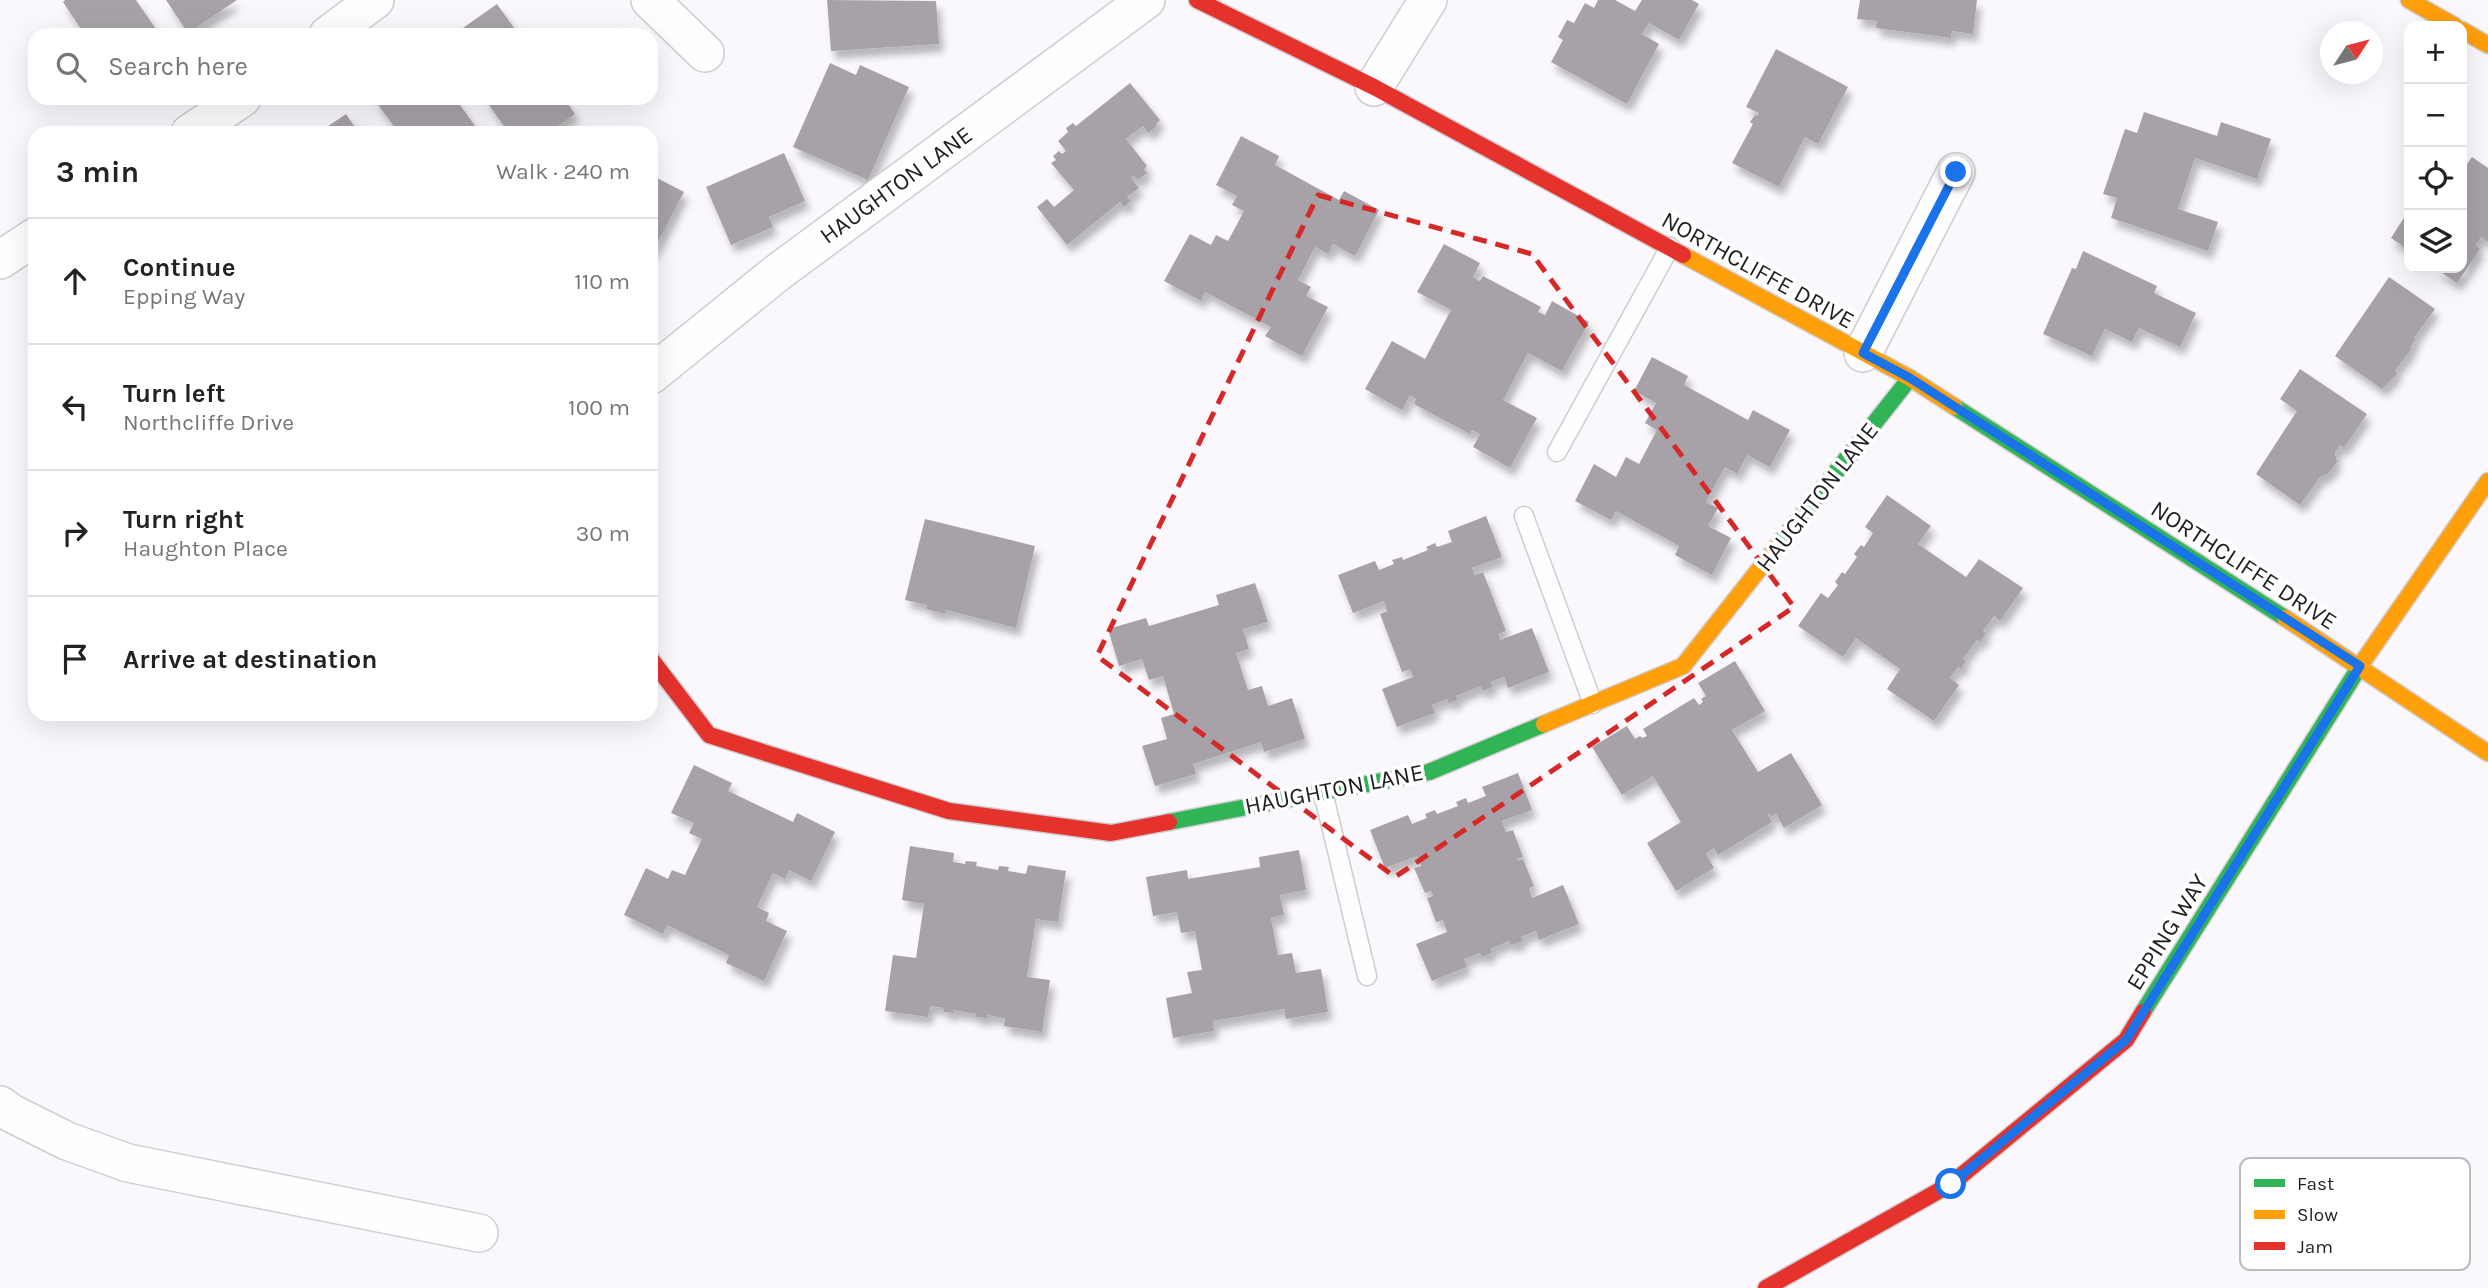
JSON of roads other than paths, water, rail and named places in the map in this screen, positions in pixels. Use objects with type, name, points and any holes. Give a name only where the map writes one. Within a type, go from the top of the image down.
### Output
[{"type":"street","points":[[337,28],[375,0]]},
{"type":"street","points":[[650,0],[705,53]]},
{"type":"street","name":"HAUGHTON LANE","points":[[658,369],[777,273],[1146,0]]},
{"type":"street","name":"NORTHCLIFFE DRIVE","points":[[1197,0],[1374,87],[1910,378],[2360,666],[2488,753]]},
{"type":"street","points":[[1374,87],[1429,0]]},
{"type":"street","points":[[2409,0],[2446,21]]},
{"type":"street","points":[[2467,33],[2488,45]]},
{"type":"street","points":[[200,126],[232,105]]},
{"type":"street","points":[[1863,353],[1956,172]]},
{"type":"street","points":[[0,260],[28,242]]},
{"type":"street","name":"HAUGHTON LANE","points":[[658,668],[709,735],[949,811],[1111,833],[1429,772],[1684,666],[1910,378]]},
{"type":"street","name":"EPPING WAY","points":[[1766,1288],[1951,1184],[2126,1040],[2360,666],[2488,481]]},
{"type":"street","points":[[1,1107],[67,1141],[128,1163],[479,1234]]},
{"type":"lane","points":[[1557,452],[1670,247]]},
{"type":"lane","points":[[1524,516],[1593,704]]},
{"type":"lane","points":[[1323,792],[1367,976]]}]
